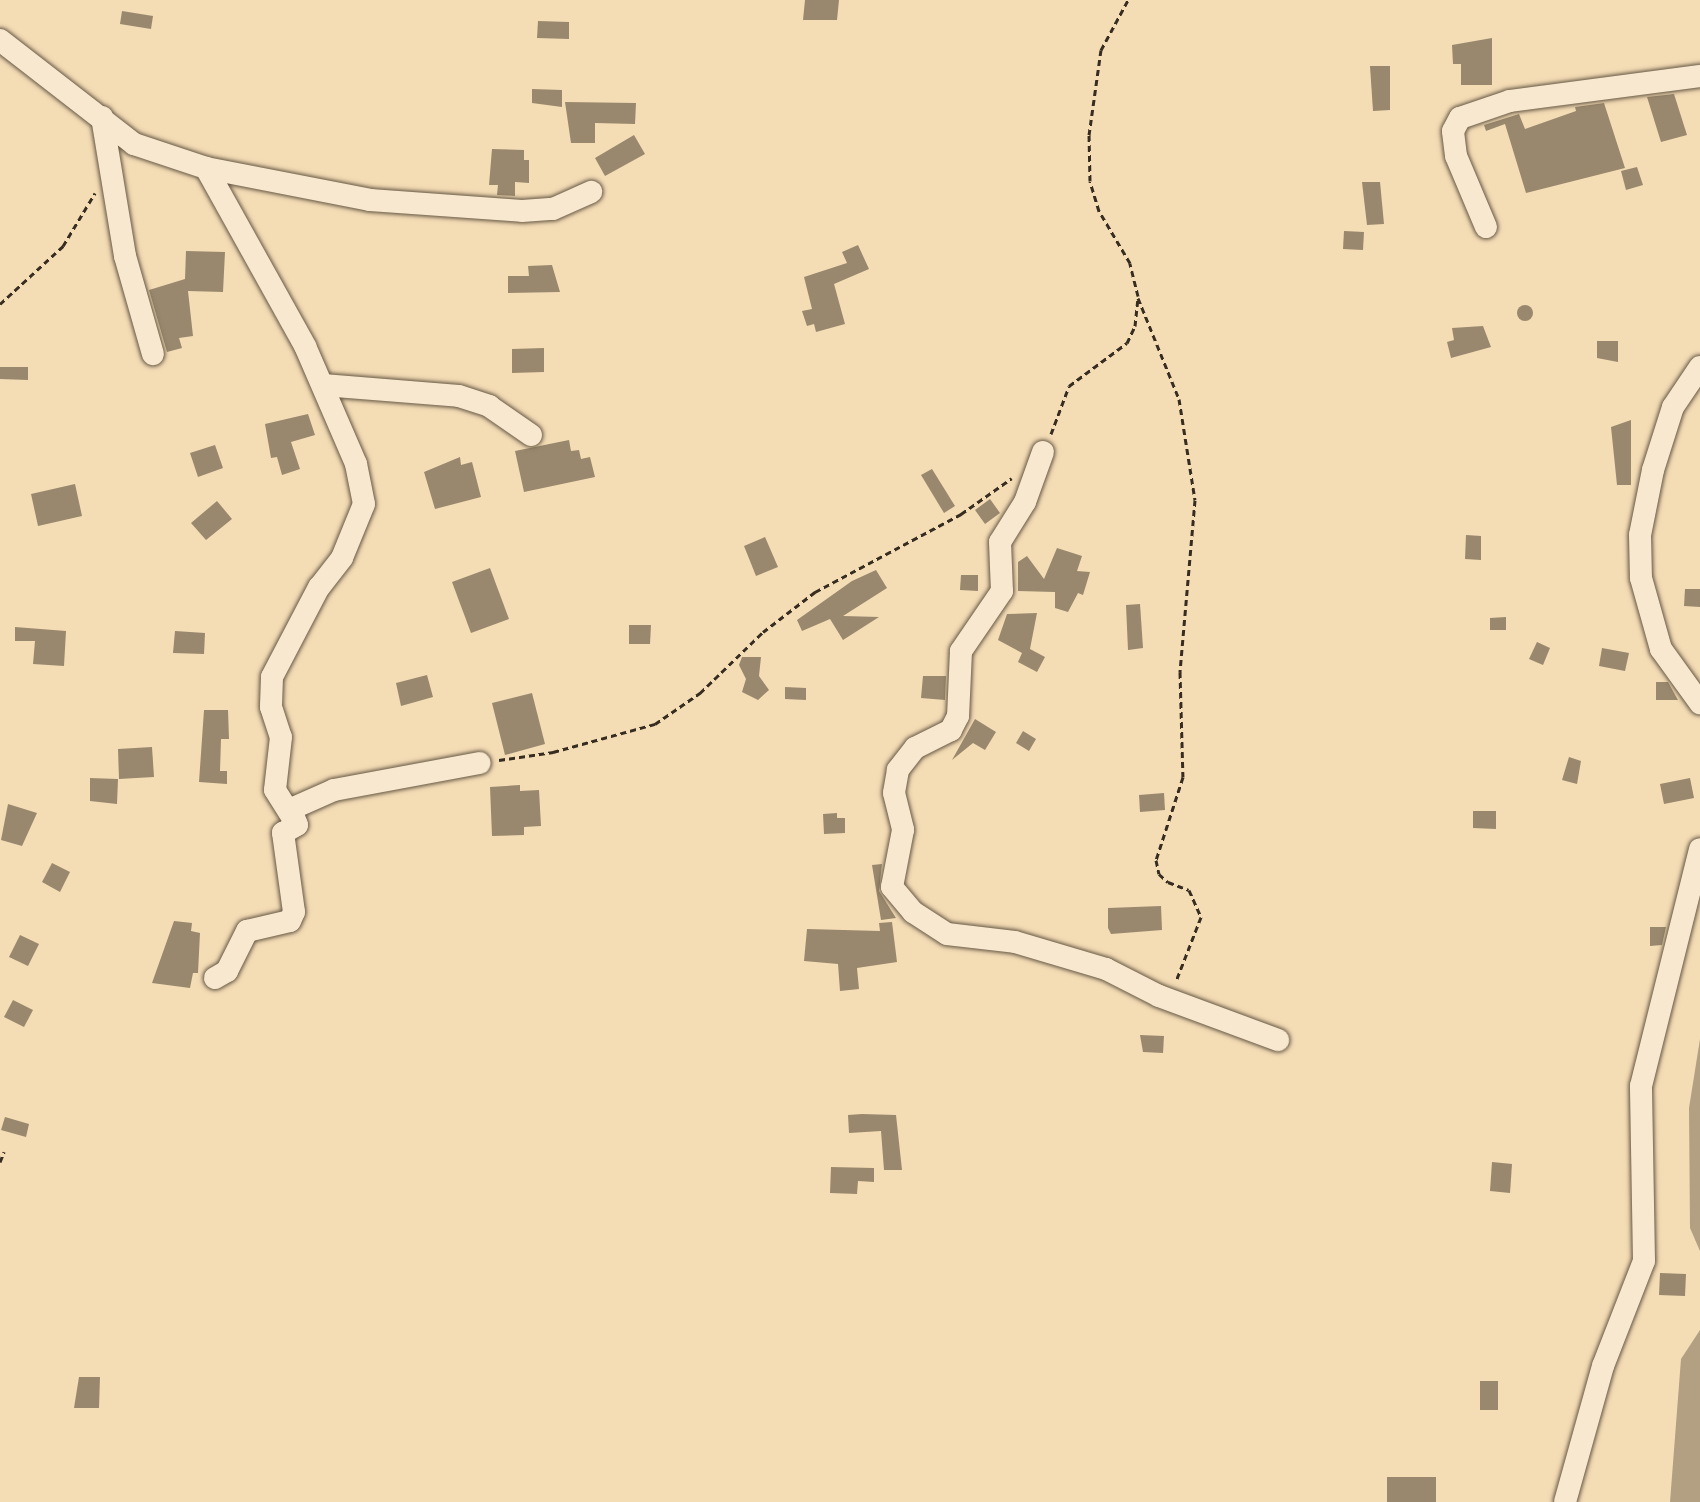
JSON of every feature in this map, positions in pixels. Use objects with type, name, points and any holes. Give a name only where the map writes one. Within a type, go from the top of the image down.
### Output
[{"type":"street","points":[[0,40],[134,144],[206,168],[370,200],[522,211],[553,209],[591,192]]},
{"type":"street","points":[[1486,227],[1456,156],[1453,131],[1460,118],[1510,101],[1700,76]]},
{"type":"street","points":[[102,117],[107,165],[133,295],[153,354]]},
{"type":"street","points":[[206,168],[254,247],[323,385],[356,464],[364,504],[342,558],[319,587],[272,677],[271,707],[281,737],[275,790],[297,825]]},
{"type":"street","points":[[1700,367],[1673,407],[1653,470],[1640,535],[1641,578],[1661,649],[1700,703]]},
{"type":"street","points":[[323,385],[459,396],[489,406],[531,435]]},
{"type":"street","points":[[1043,452],[1025,502],[1000,542],[1002,591],[961,651],[958,716],[951,730],[915,748],[898,770],[894,793],[903,830],[892,887],[932,928],[1039,948],[1106,969],[1159,996],[1278,1040]]},
{"type":"street","points":[[297,825],[291,809],[334,790],[480,763]]},
{"type":"street","points":[[215,978],[227,971],[247,931],[290,921],[294,912],[283,833],[297,825]]},
{"type":"street","points":[[1565,1502],[1603,1366],[1644,1261],[1641,1086],[1700,849]]},
{"type":"path","points":[[1128,0],[1101,50],[1094,80],[1090,181],[1099,211],[1130,263],[1138,296],[1179,399],[1195,500],[1180,672],[1183,777],[1156,860],[1159,874],[1168,882],[1189,890],[1201,917],[1176,980],[1159,996]]},
{"type":"path","points":[[0,304],[63,246],[89,208],[107,165]]},
{"type":"path","points":[[480,763],[553,752],[655,724],[700,693],[763,632],[815,592],[961,514],[1043,452],[1069,386],[1127,343],[1135,326],[1138,296]]},
{"type":"path","points":[[0,1162],[4,1152]]},
{"type":"shaded area","points":[[1700,1039],[1700,1251],[1690,1228],[1689,1108]]},
{"type":"shaded area","points":[[1700,1330],[1700,1502],[1670,1502],[1681,1359]]},
{"type":"building","points":[[805,0],[839,0],[837,20],[803,20]]},
{"type":"building","points":[[122,11],[153,16],[151,29],[120,24]]},
{"type":"building","points":[[538,21],[569,22],[569,39],[537,38]]},
{"type":"building","points":[[1492,38],[1492,85],[1461,85],[1461,64],[1453,64],[1452,45]]},
{"type":"building","points":[[1370,66],[1390,66],[1390,110],[1373,111]]},
{"type":"building","points":[[532,89],[562,90],[562,107],[532,103]]},
{"type":"building","points":[[1674,94],[1687,135],[1661,142],[1647,97]]},
{"type":"building","points":[[565,102],[636,103],[635,124],[595,123],[595,143],[571,143]]},
{"type":"building","points":[[1604,103],[1625,168],[1526,193],[1505,124],[1486,131],[1484,125],[1519,114],[1525,129],[1576,111],[1575,107]]},
{"type":"building","points":[[634,135],[645,154],[605,176],[595,158]]},
{"type":"building","points":[[492,149],[524,150],[524,160],[529,160],[529,183],[515,182],[515,196],[497,195],[498,185],[489,185]]},
{"type":"building","points":[[1637,167],[1643,185],[1626,190],[1621,171]]},
{"type":"building","points":[[1362,182],[1380,182],[1384,224],[1367,225]]},
{"type":"building","points":[[1344,231],[1364,232],[1363,250],[1343,249]]},
{"type":"building","points":[[858,245],[869,269],[834,284],[845,324],[816,332],[814,324],[807,326],[802,311],[812,309],[804,277],[847,263],[842,252]]},
{"type":"building","points":[[186,251],[225,252],[223,292],[188,291],[193,336],[179,338],[182,348],[167,352],[149,290],[185,279]]},
{"type":"building","points":[[552,265],[560,292],[508,293],[508,276],[529,276],[528,266]]},
{"type":"building","points":[[1522,305],[1528,305],[1533,313],[1531,319],[1522,321],[1517,316],[1517,310]]},
{"type":"building","points":[[1483,326],[1491,347],[1451,358],[1447,342],[1454,340],[1452,328]]},
{"type":"building","points":[[1597,341],[1618,341],[1618,362],[1597,358]]},
{"type":"building","points":[[544,348],[544,372],[512,373],[512,349]]},
{"type":"building","points":[[0,367],[28,367],[28,380],[0,379]]},
{"type":"building","points":[[308,414],[315,435],[291,442],[300,469],[282,475],[277,457],[271,458],[265,424]]},
{"type":"building","points":[[1631,420],[1631,485],[1617,485],[1611,427]]},
{"type":"building","points":[[569,440],[571,451],[579,450],[581,459],[590,457],[595,477],[524,492],[515,451]]},
{"type":"building","points":[[215,445],[223,468],[198,477],[190,453]]},
{"type":"building","points":[[460,457],[461,465],[472,462],[481,497],[435,509],[424,472]]},
{"type":"building","points":[[932,469],[955,506],[944,513],[921,475]]},
{"type":"building","points":[[75,484],[82,516],[38,526],[31,494]]},
{"type":"building","points":[[990,499],[1000,513],[985,524],[975,510]]},
{"type":"building","points":[[217,501],[232,519],[206,540],[191,523]]},
{"type":"building","points":[[1466,535],[1481,536],[1481,560],[1465,559]]},
{"type":"building","points":[[765,537],[778,567],[756,576],[744,546]]},
{"type":"building","points":[[1057,548],[1082,556],[1077,571],[1090,572],[1083,595],[1078,593],[1068,612],[1055,608],[1055,592],[1018,591],[1018,562],[1027,556],[1044,579]]},
{"type":"building","points":[[490,568],[509,619],[471,633],[452,582]]},
{"type":"building","points":[[876,570],[887,588],[843,616],[879,617],[843,640],[830,619],[802,631],[797,620],[852,581]]},
{"type":"building","points":[[961,575],[978,575],[978,591],[960,590]]},
{"type":"building","points":[[1685,589],[1700,589],[1700,607],[1684,606]]},
{"type":"building","points":[[1140,604],[1143,648],[1128,650],[1126,605]]},
{"type":"building","points":[[1037,613],[1030,649],[1045,657],[1037,672],[1018,662],[1022,653],[998,640],[1007,614]]},
{"type":"building","points":[[1506,617],[1506,630],[1490,630],[1490,618]]},
{"type":"building","points":[[629,625],[651,625],[650,644],[629,644]]},
{"type":"building","points":[[15,627],[66,631],[64,666],[33,664],[35,641],[15,641]]},
{"type":"building","points":[[175,631],[205,633],[204,654],[173,653]]},
{"type":"building","points":[[1537,642],[1550,648],[1543,665],[1529,659]]},
{"type":"building","points":[[1602,648],[1629,653],[1625,671],[1599,666]]},
{"type":"building","points":[[742,657],[761,657],[759,676],[769,690],[758,700],[742,692],[746,679],[739,665]]},
{"type":"building","points":[[427,675],[433,697],[401,706],[396,683]]},
{"type":"building","points":[[923,676],[946,676],[945,700],[921,698]]},
{"type":"building","points":[[1656,682],[1668,682],[1678,700],[1656,700]]},
{"type":"building","points":[[785,687],[806,688],[806,700],[785,699]]},
{"type":"building","points":[[532,693],[545,744],[505,755],[492,703]]},
{"type":"building","points":[[204,710],[228,710],[229,739],[221,739],[220,771],[227,771],[227,784],[199,782]]},
{"type":"building","points":[[975,719],[996,732],[985,750],[973,743],[952,760]]},
{"type":"building","points":[[1023,731],[1036,739],[1029,751],[1016,743]]},
{"type":"building","points":[[152,747],[154,777],[119,779],[118,749]]},
{"type":"building","points":[[1569,757],[1581,761],[1577,784],[1562,780]]},
{"type":"building","points":[[90,778],[118,779],[117,804],[90,801]]},
{"type":"building","points":[[1690,778],[1694,798],[1664,804],[1660,784]]},
{"type":"building","points":[[520,785],[520,791],[539,790],[541,826],[524,827],[524,835],[492,836],[490,787]]},
{"type":"building","points":[[1164,793],[1165,810],[1140,812],[1139,795]]},
{"type":"building","points":[[8,804],[37,813],[22,846],[1,840]]},
{"type":"building","points":[[1473,811],[1496,811],[1496,829],[1473,828]]},
{"type":"building","points":[[837,813],[837,818],[845,818],[845,833],[824,834],[823,814]]},
{"type":"building","points":[[52,863],[70,872],[60,892],[42,882]]},
{"type":"building","points":[[882,864],[879,891],[896,918],[881,920],[872,865]]},
{"type":"building","points":[[1161,906],[1162,930],[1111,934],[1108,928],[1108,908]]},
{"type":"building","points":[[174,921],[192,923],[191,931],[200,933],[198,973],[193,973],[190,988],[152,983]]},
{"type":"building","points":[[892,922],[897,962],[857,968],[859,989],[840,991],[838,964],[804,961],[807,929],[880,931],[879,923]]},
{"type":"building","points":[[1650,927],[1666,927],[1662,945],[1650,946]]},
{"type":"building","points":[[20,935],[39,944],[28,966],[9,957]]},
{"type":"building","points":[[13,1000],[33,1010],[24,1027],[4,1017]]},
{"type":"building","points":[[1140,1035],[1164,1036],[1163,1053],[1143,1052]]},
{"type":"building","points":[[848,1115],[896,1115],[902,1170],[884,1170],[881,1131],[849,1133]]},
{"type":"building","points":[[5,1117],[29,1124],[26,1137],[1,1130]]},
{"type":"building","points":[[1492,1162],[1512,1164],[1510,1193],[1490,1191]]},
{"type":"building","points":[[831,1167],[874,1168],[874,1182],[858,1181],[857,1194],[830,1193]]},
{"type":"building","points":[[1660,1273],[1686,1274],[1685,1296],[1659,1295]]},
{"type":"building","points":[[79,1377],[100,1377],[99,1408],[74,1408]]},
{"type":"building","points":[[1480,1381],[1498,1381],[1498,1410],[1480,1410]]},
{"type":"building","points":[[1387,1477],[1436,1477],[1436,1502],[1387,1502]]}]
